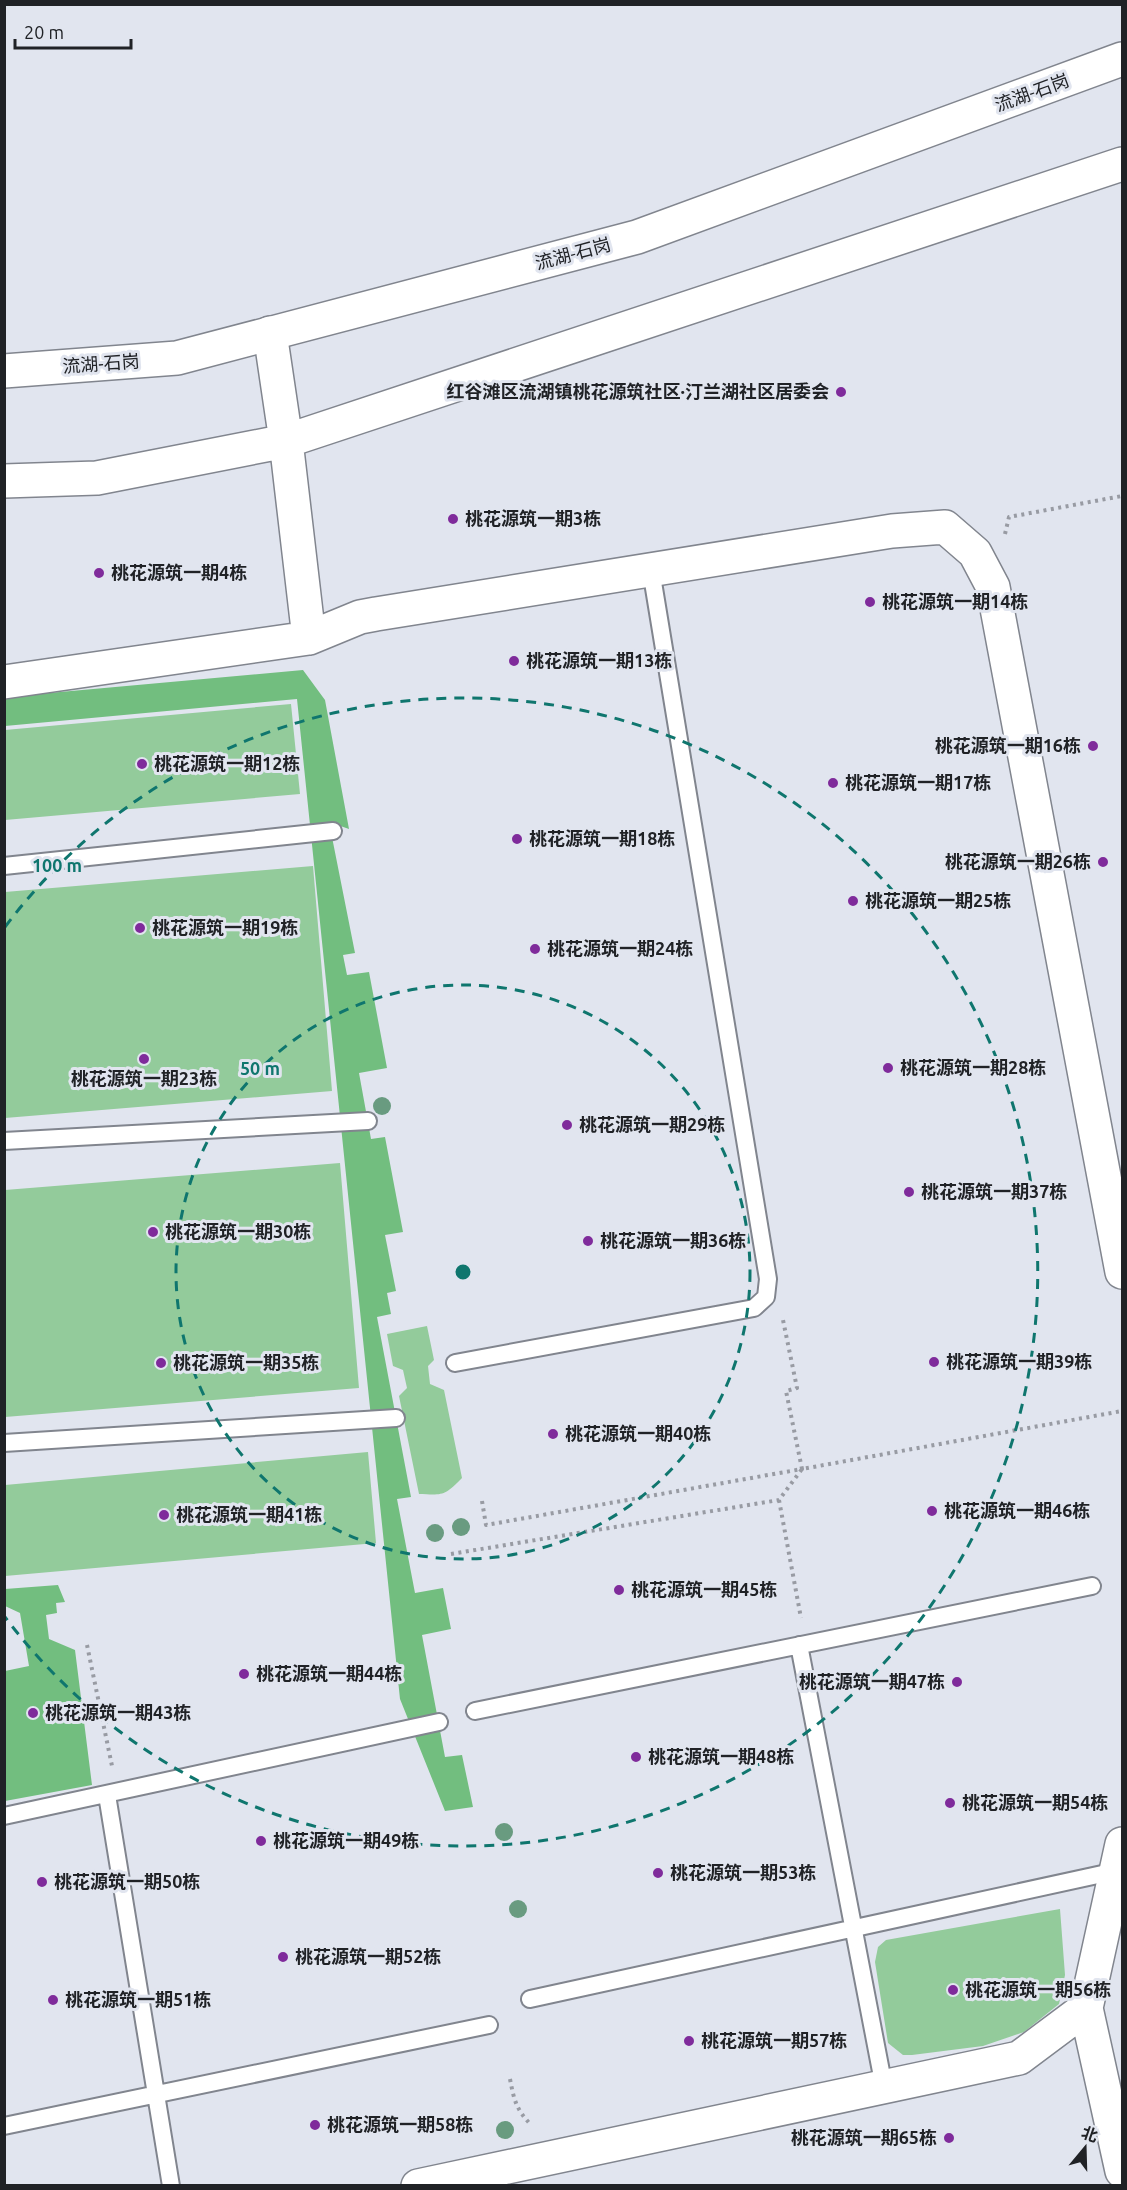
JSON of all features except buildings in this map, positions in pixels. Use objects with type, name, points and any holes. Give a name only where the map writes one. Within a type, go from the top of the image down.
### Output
[{"type":"street","name":"流湖-石岗","points":[[4,371],[177,358],[637,237],[1122,59]]},
{"type":"street","points":[[4,481],[97,478],[286,441],[1122,164]]},
{"type":"street","points":[[270,333],[286,441],[309,638]]},
{"type":"street","points":[[4,682],[309,638],[360,617],[892,531],[945,527],[975,554],[993,587],[1122,1272]]},
{"type":"street","points":[[1119,1857],[1086,2008],[1122,2171]]},
{"type":"street","points":[[418,2186],[491,2178],[1019,2058],[1086,2008]]},
{"type":"lane","points":[[455,1363],[754,1308],[766,1297],[768,1279],[651,570]]},
{"type":"lane","points":[[4,866],[333,831]]},
{"type":"lane","points":[[4,1141],[368,1121]]},
{"type":"lane","points":[[4,1443],[396,1418]]},
{"type":"lane","points":[[475,1711],[1092,1586]]},
{"type":"lane","points":[[799,1645],[884,2087]]},
{"type":"lane","points":[[4,1816],[439,1722]]},
{"type":"lane","points":[[112,1794],[171,2186]]},
{"type":"lane","points":[[530,1998],[853,1928],[1119,1857]]},
{"type":"lane","points":[[4,2126],[489,2025]]},
{"type":"path","points":[[993,587],[1009,517],[1122,496]]},
{"type":"path","points":[[451,1554],[779,1500],[802,1469],[786,1391],[797,1388],[781,1309],[766,1297]]},
{"type":"path","points":[[482,1501],[486,1525],[1122,1411]]},
{"type":"path","points":[[779,1500],[803,1626],[799,1645]]},
{"type":"path","points":[[87,1645],[112,1794]]},
{"type":"green space","points":[[303,670],[325,700],[349,829],[329,822],[355,953],[343,955],[347,975],[369,972],[387,1068],[359,1073],[371,1139],[385,1137],[403,1232],[385,1235],[396,1291],[387,1293],[391,1314],[377,1317],[411,1497],[397,1499],[415,1593],[443,1588],[451,1629],[422,1635],[445,1757],[462,1755],[473,1807],[445,1811],[400,1699],[297,699],[5,726],[5,697]]},
{"type":"green space","name":"桃花源筑一期12栋","points":[[291,704],[300,794],[5,820],[5,730]]},
{"type":"green space","points":[[313,866],[332,1091],[5,1118],[5,892]]},
{"type":"green space","points":[[340,1163],[359,1388],[5,1417],[5,1190]]},
{"type":"green space","points":[[427,1326],[434,1360],[428,1366],[430,1384],[444,1390],[462,1478],[443,1493],[419,1494],[399,1396],[407,1388],[403,1370],[393,1366],[387,1334]]},
{"type":"green space","points":[[368,1452],[376,1543],[5,1576],[5,1485]]},
{"type":"green space","points":[[58,1585],[65,1602],[56,1603],[57,1613],[46,1615],[49,1639],[75,1650],[92,1785],[5,1801],[5,1671],[29,1666],[20,1613],[5,1606],[5,1589]]},
{"type":"green space","points":[[1060,1909],[1065,1975],[1059,2004],[1024,2032],[983,2046],[912,2055],[903,2055],[888,2043],[875,1962],[878,1947],[886,1940]]},
{"type":"place","name":"红谷滩区流湖镇桃花源筑社区·汀兰湖社区居委会","points":[[841,392]]},
{"type":"place","name":"桃花源筑一期3栋","points":[[453,519]]},
{"type":"place","name":"桃花源筑一期4栋","points":[[99,573]]},
{"type":"place","name":"桃花源筑一期14栋","points":[[870,602]]},
{"type":"place","name":"桃花源筑一期13栋","points":[[514,661]]},
{"type":"place","name":"桃花源筑一期16栋","points":[[1093,746]]},
{"type":"place","name":"桃花源筑一期12栋","points":[[142,764]]},
{"type":"place","name":"桃花源筑一期17栋","points":[[833,783]]},
{"type":"place","name":"桃花源筑一期18栋","points":[[517,839]]},
{"type":"place","name":"桃花源筑一期26栋","points":[[1103,862]]},
{"type":"place","name":"桃花源筑一期25栋","points":[[853,901]]},
{"type":"place","name":"桃花源筑一期19栋","points":[[140,928]]},
{"type":"place","name":"桃花源筑一期24栋","points":[[535,949]]},
{"type":"place","name":"桃花源筑一期23栋","points":[[144,1059]]},
{"type":"place","name":"桃花源筑一期28栋","points":[[888,1068]]},
{"type":"place","name":"桃花源筑一期29栋","points":[[567,1125]]},
{"type":"place","name":"桃花源筑一期37栋","points":[[909,1192]]},
{"type":"place","name":"桃花源筑一期30栋","points":[[153,1232]]},
{"type":"place","name":"桃花源筑一期36栋","points":[[588,1241]]},
{"type":"place","name":"桃花源筑一期39栋","points":[[934,1362]]},
{"type":"place","name":"桃花源筑一期35栋","points":[[161,1363]]},
{"type":"place","name":"桃花源筑一期40栋","points":[[553,1434]]},
{"type":"place","name":"桃花源筑一期46栋","points":[[932,1511]]},
{"type":"place","name":"桃花源筑一期41栋","points":[[164,1515]]},
{"type":"place","name":"桃花源筑一期45栋","points":[[619,1590]]},
{"type":"place","name":"桃花源筑一期44栋","points":[[244,1674]]},
{"type":"place","name":"桃花源筑一期47栋","points":[[957,1682]]},
{"type":"place","name":"桃花源筑一期43栋","points":[[33,1713]]},
{"type":"place","name":"桃花源筑一期48栋","points":[[636,1757]]},
{"type":"place","name":"桃花源筑一期54栋","points":[[950,1803]]},
{"type":"place","name":"桃花源筑一期49栋","points":[[261,1841]]},
{"type":"place","name":"桃花源筑一期53栋","points":[[658,1873]]},
{"type":"place","name":"桃花源筑一期50栋","points":[[42,1882]]},
{"type":"place","name":"桃花源筑一期52栋","points":[[283,1957]]},
{"type":"place","name":"桃花源筑一期56栋","points":[[953,1990]]},
{"type":"place","name":"桃花源筑一期51栋","points":[[53,2000]]},
{"type":"place","name":"桃花源筑一期57栋","points":[[689,2041]]},
{"type":"place","name":"桃花源筑一期58栋","points":[[315,2125]]},
{"type":"place","name":"桃花源筑一期65栋","points":[[949,2138]]}]
